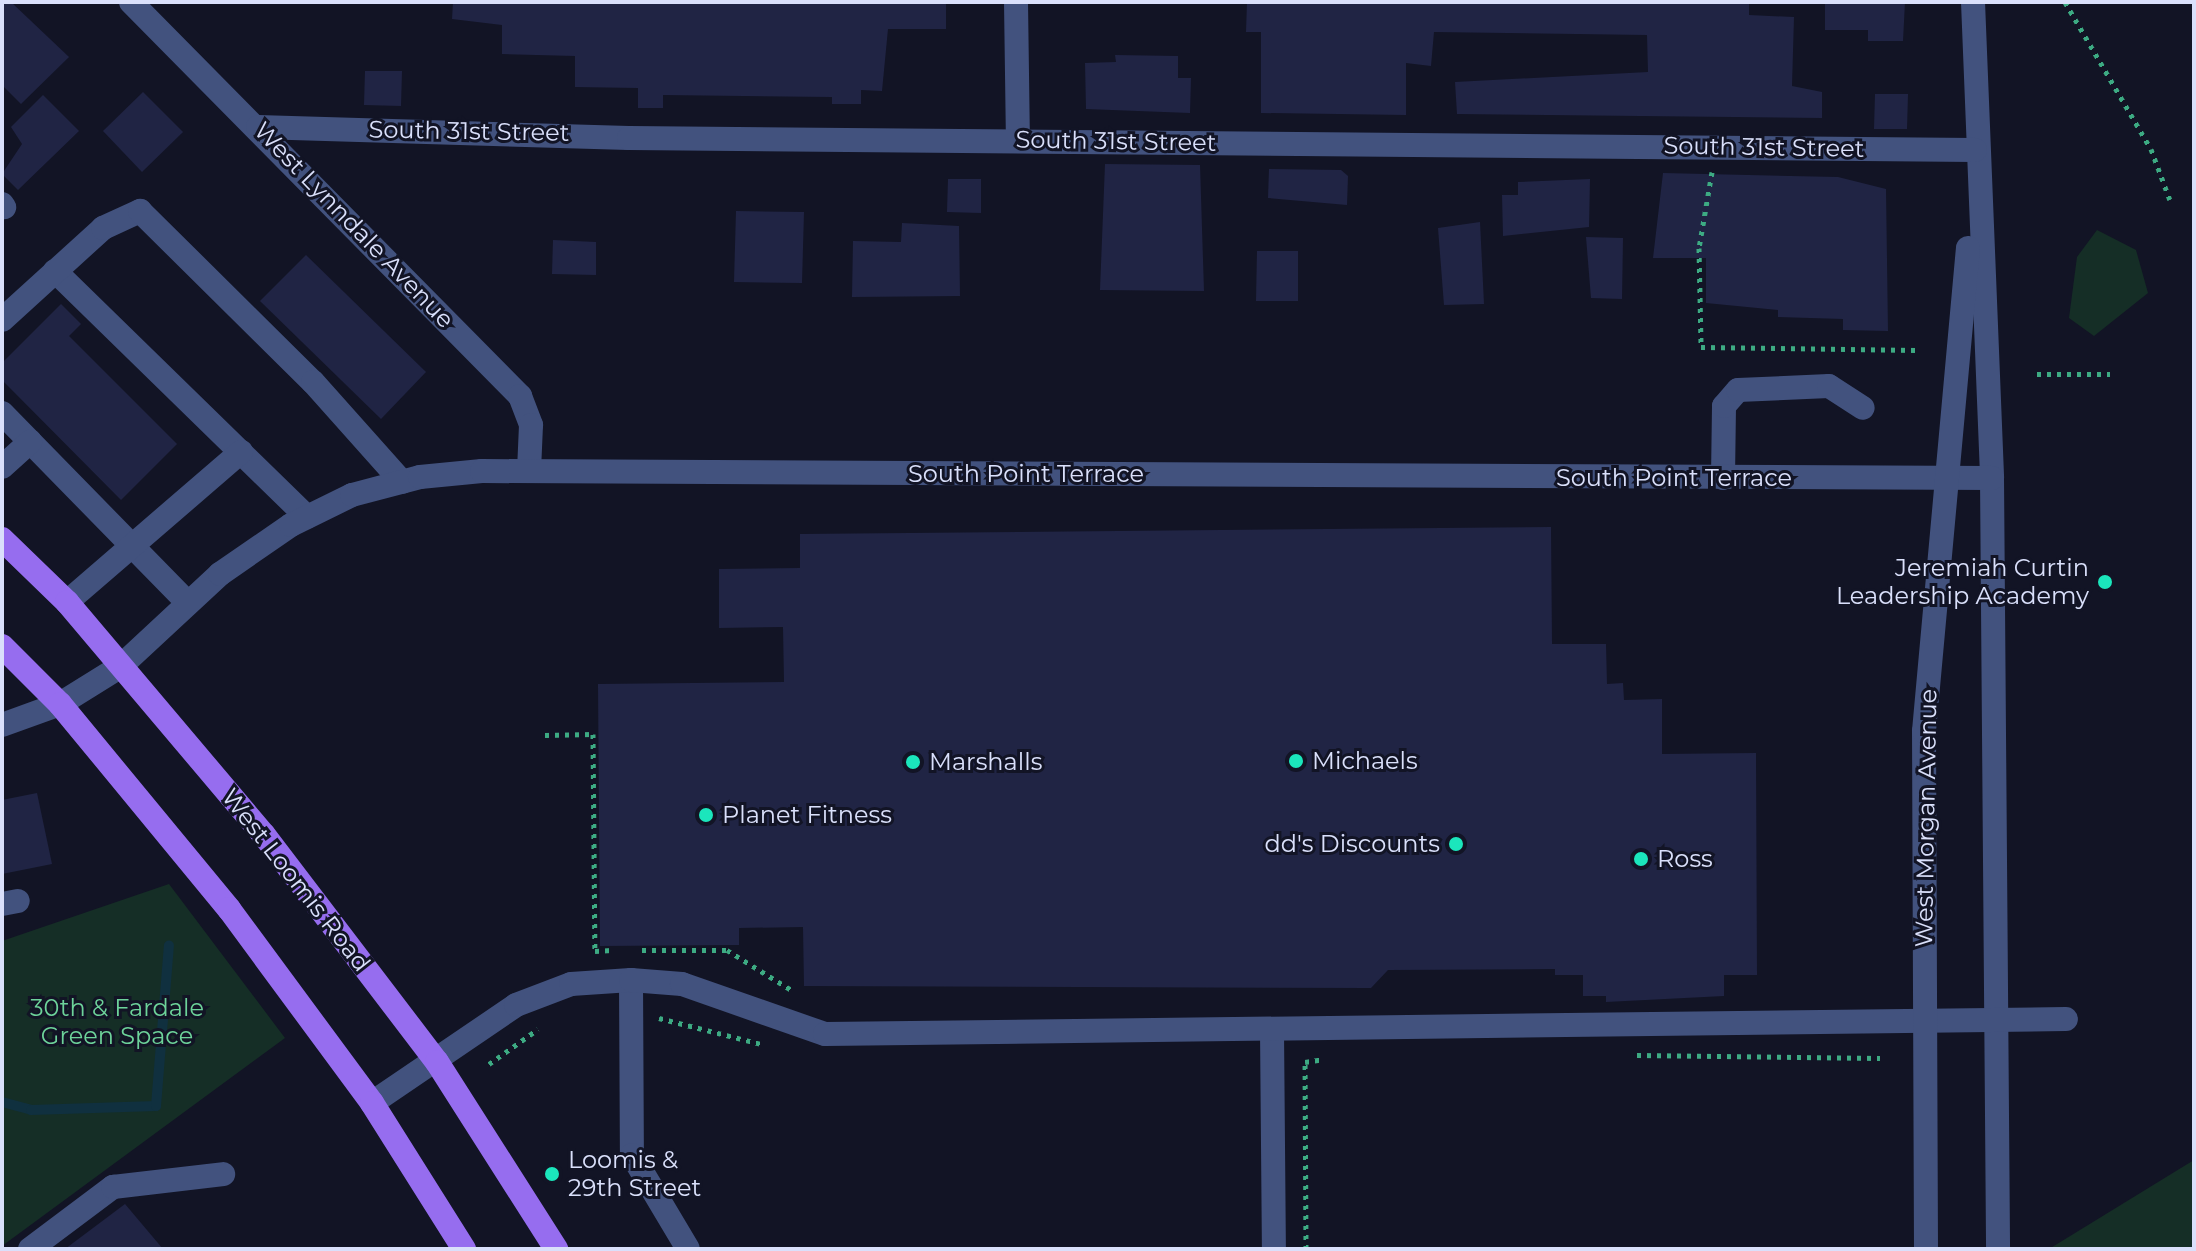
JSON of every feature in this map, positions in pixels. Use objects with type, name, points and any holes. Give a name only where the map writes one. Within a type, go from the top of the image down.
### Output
[{"type":"main road","name":"West Loomis Road","points":[[2,539],[67,602],[264,835],[437,1062],[556,1249]]},
{"type":"main road","points":[[2,646],[60,704],[229,909],[372,1103],[464,1249]]},
{"type":"street","name":"West Lynndale Avenue","points":[[131,2],[258,127],[520,396],[531,425],[529,471]]},
{"type":"street","points":[[1016,2],[1018,140]]},
{"type":"street","name":"West Morgan Avenue","points":[[1973,2],[1975,150],[1992,478],[1998,1249]]},
{"type":"street","name":"South 31st Street","points":[[258,127],[1018,140],[1975,150]]},
{"type":"street","name":"West Morgan Avenue","points":[[1926,1249],[1924,731],[1949,479],[1975,150]]},
{"type":"street","points":[[2,320],[103,228],[140,211],[313,382],[402,482]]},
{"type":"street","points":[[55,271],[307,517]]},
{"type":"street","points":[[1723,478],[1724,406],[1738,390],[1829,386],[1863,408]]},
{"type":"street","points":[[2,413],[188,603]]},
{"type":"street","points":[[2,467],[30,442]]},
{"type":"street","points":[[67,602],[241,452]]},
{"type":"street","name":"South Point Terrace","points":[[2,725],[60,704],[121,666],[188,603],[307,517],[402,482],[529,471],[1992,478]]},
{"type":"street","points":[[372,1103],[437,1062],[516,1005],[571,984],[631,980],[682,984],[825,1034],[1924,1025],[2066,1019]]},
{"type":"street","points":[[631,980],[632,1155],[688,1249]]},
{"type":"street","points":[[1272,1030],[1274,1249]]},
{"type":"street","points":[[30,1249],[113,1187],[223,1174]]},
{"type":"path","points":[[2065,2],[2151,149],[2170,200]]},
{"type":"path","points":[[1712,147],[1711,204],[1699,248],[1701,347],[1916,350]]},
{"type":"path","points":[[2037,374],[2110,374]]},
{"type":"path","points":[[545,735],[593,734],[595,951],[727,950],[809,997]]},
{"type":"path","points":[[631,1014],[767,1046]]},
{"type":"path","points":[[489,1064],[545,1024]]},
{"type":"path","points":[[1627,1055],[1880,1058]]},
{"type":"path","points":[[1306,1249],[1305,1062],[1333,1058]]},
{"type":"green space","points":[[2097,230],[2136,250],[2148,293],[2094,336],[2069,318],[2077,257]]},
{"type":"green space","name":"30th & Fardale Green Space","points":[[169,884],[285,1038],[2,1246],[2,941]]},
{"type":"green space","points":[[2194,1160],[2194,1249],[2049,1249]]},
{"type":"building","points":[[2,2],[11,2],[69,57],[21,104],[2,85]]},
{"type":"building","points":[[453,2],[946,2],[946,29],[888,29],[882,91],[861,90],[861,104],[832,104],[832,97],[663,95],[663,108],[638,108],[638,88],[575,87],[575,56],[502,54],[502,25],[452,19]]},
{"type":"building","points":[[1247,2],[1749,2],[1749,15],[1794,17],[1792,86],[1822,92],[1822,118],[1457,114],[1455,82],[1648,72],[1647,35],[1434,32],[1431,66],[1406,63],[1406,115],[1261,113],[1261,32],[1246,32]]},
{"type":"building","points":[[1825,2],[1905,2],[1903,41],[1868,41],[1868,30],[1825,30]]},
{"type":"building","points":[[1115,55],[1178,56],[1178,78],[1191,78],[1190,113],[1086,109],[1085,63],[1116,62]]},
{"type":"building","points":[[365,71],[402,71],[401,106],[364,105]]},
{"type":"building","points":[[143,92],[183,132],[142,172],[103,131]]},
{"type":"building","points":[[1875,94],[1908,94],[1907,129],[1874,129]]},
{"type":"building","points":[[43,95],[79,131],[18,190],[2,174],[22,144],[11,127]]},
{"type":"building","points":[[1105,164],[1200,165],[1204,291],[1100,290]]},
{"type":"building","points":[[1269,169],[1341,170],[1348,176],[1347,205],[1268,198]]},
{"type":"building","points":[[1663,173],[1838,177],[1886,189],[1888,331],[1843,330],[1843,319],[1778,317],[1778,310],[1706,303],[1706,258],[1653,258]]},
{"type":"building","points":[[948,179],[981,179],[981,213],[947,212]]},
{"type":"building","points":[[1590,179],[1589,227],[1503,236],[1502,195],[1518,195],[1518,182]]},
{"type":"building","points":[[736,211],[804,212],[802,283],[734,282]]},
{"type":"building","points":[[1480,222],[1484,304],[1444,305],[1438,228]]},
{"type":"building","points":[[902,223],[959,226],[960,296],[852,297],[853,241],[901,242]]},
{"type":"building","points":[[1586,237],[1623,238],[1622,299],[1591,298]]},
{"type":"building","points":[[553,240],[596,242],[596,275],[552,274]]},
{"type":"building","points":[[1257,251],[1298,251],[1298,301],[1256,301]]},
{"type":"building","points":[[306,255],[426,372],[381,419],[260,301]]},
{"type":"building","points":[[61,304],[81,324],[69,336],[177,444],[121,500],[2,380],[2,363]]},
{"type":"building","points":[[1551,527],[1552,644],[1606,644],[1607,684],[1623,683],[1624,700],[1662,699],[1662,754],[1756,753],[1757,975],[1724,975],[1724,996],[1606,1002],[1606,996],[1583,996],[1583,975],[1555,975],[1555,969],[1388,970],[1371,988],[804,986],[803,927],[739,928],[739,945],[600,946],[598,684],[784,682],[783,627],[719,628],[719,569],[800,568],[800,534]]},
{"type":"building","points":[[37,793],[52,864],[2,874],[2,800]]},
{"type":"building","points":[[125,1204],[163,1249],[65,1249]]},
{"type":"waterway","points":[[2,1102],[31,1110],[156,1106],[169,946]]},
{"type":"place","name":"Jeremiah Curtin Leadership Academy","points":[[2105,582]]},
{"type":"place","name":"Michaels","points":[[1296,761]]},
{"type":"place","name":"Marshalls","points":[[913,762]]},
{"type":"place","name":"Planet Fitness","points":[[706,815]]},
{"type":"place","name":"dd's Discounts","points":[[1456,844]]},
{"type":"place","name":"Ross","points":[[1641,859]]},
{"type":"place","name":"Loomis & 29th Street","points":[[552,1174]]}]
